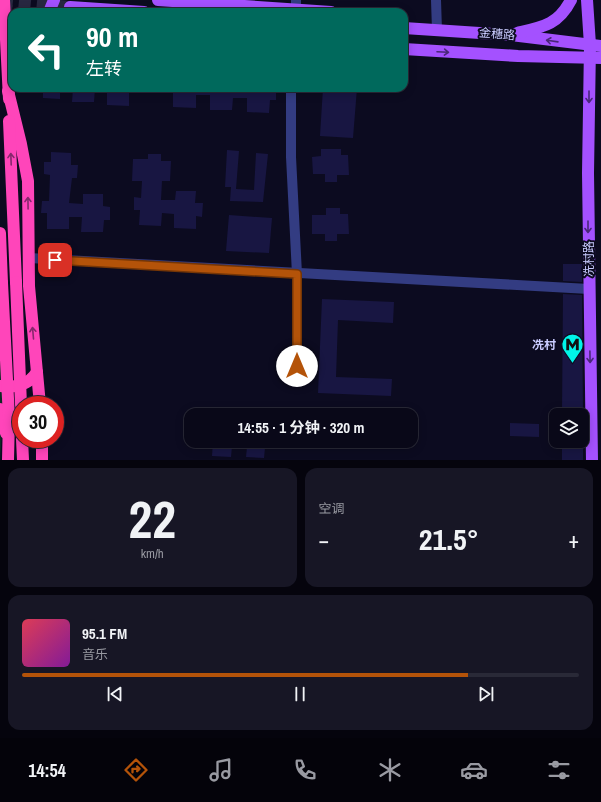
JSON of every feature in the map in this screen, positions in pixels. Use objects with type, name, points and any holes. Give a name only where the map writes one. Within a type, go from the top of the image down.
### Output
[{"type":"highway","points":[[4,0],[8,91]]},
{"type":"highway","points":[[8,92],[28,181],[29,258],[39,396]]},
{"type":"highway","points":[[8,92],[21,396]]},
{"type":"highway","points":[[0,233],[9,418],[8,460]]},
{"type":"highway","points":[[0,386],[11,387],[25,384],[37,372]]},
{"type":"highway","points":[[0,409],[5,424],[8,460]]},
{"type":"highway","points":[[22,448],[23,460]]},
{"type":"highway","points":[[42,448],[42,460]]},
{"type":"main road","points":[[158,0],[296,4],[314,8]]},
{"type":"main road","points":[[511,35],[546,27],[557,20],[567,9],[571,0]]},
{"type":"main road","points":[[588,0],[596,45]]},
{"type":"main road","points":[[70,7],[85,8]]},
{"type":"main road","name":"金穗路","points":[[408,28],[511,35],[596,45]]},
{"type":"main road","name":"冼村路","points":[[592,460],[589,289],[596,45]]},
{"type":"main road","name":"金穗路","points":[[408,49],[595,58]]},
{"type":"street","points":[[436,0],[438,30]]},
{"type":"street","points":[[292,92],[291,157],[297,274],[297,366]]},
{"type":"street","points":[[29,258],[589,289]]},
{"type":"green space","points":[[0,302],[4,406],[0,460]]},
{"type":"building","points":[[43,92],[60,92],[60,99],[43,98]]},
{"type":"building","points":[[73,92],[95,92],[94,102],[72,102]]},
{"type":"building","points":[[107,92],[129,92],[129,106],[107,105]]},
{"type":"building","points":[[173,92],[276,92],[276,100],[270,100],[269,113],[247,112],[247,98],[233,98],[232,110],[210,110],[210,95],[196,95],[196,108],[173,107]]},
{"type":"building","points":[[323,92],[357,92],[353,138],[320,136]]},
{"type":"building","points":[[321,149],[341,149],[341,155],[348,155],[349,175],[337,175],[337,182],[325,182],[325,174],[313,174],[312,157],[321,156]]},
{"type":"building","points":[[227,150],[239,151],[236,189],[254,190],[256,153],[268,154],[263,202],[230,201],[231,187],[225,187]]},
{"type":"building","points":[[51,152],[71,153],[71,165],[78,165],[77,178],[72,178],[69,203],[83,204],[83,194],[103,194],[103,206],[110,207],[110,220],[104,220],[103,232],[81,232],[82,217],[69,217],[69,229],[47,229],[47,213],[41,213],[42,201],[49,201],[50,175],[44,174],[44,162],[51,162]]},
{"type":"building","points":[[148,154],[161,154],[161,161],[171,161],[170,181],[162,181],[161,200],[175,200],[176,191],[196,191],[195,203],[203,203],[202,217],[196,216],[196,229],[174,228],[174,214],[162,213],[161,226],[139,225],[140,210],[134,210],[134,197],[141,198],[142,181],[132,181],[133,159],[148,159]]},
{"type":"building","points":[[326,208],[340,208],[340,214],[348,214],[349,234],[337,234],[337,241],[325,241],[325,234],[312,234],[312,215],[326,215]]},
{"type":"building","points":[[229,215],[272,218],[269,253],[226,251]]},
{"type":"building","points":[[563,264],[582,264],[582,282],[563,281]]},
{"type":"building","name":"冼村","points":[[563,294],[582,295],[583,408],[562,408]]},
{"type":"building","points":[[322,299],[394,302],[393,323],[338,320],[336,377],[392,379],[391,396],[318,393]]},
{"type":"building","points":[[510,423],[539,424],[539,437],[510,436]]},
{"type":"building","points":[[213,448],[232,448],[231,457],[212,456]]},
{"type":"building","points":[[247,448],[265,448],[264,458],[246,457]]},
{"type":"building","points":[[562,448],[583,448],[583,460],[562,460]]},
{"type":"tunnel","points":[[1,0],[70,7]]},
{"type":"tunnel","points":[[0,10],[8,11]]},
{"type":"place","name":"冼村","points":[[572,364]]},
{"type":"route","points":[[55,260],[297,274],[297,366]]}]
